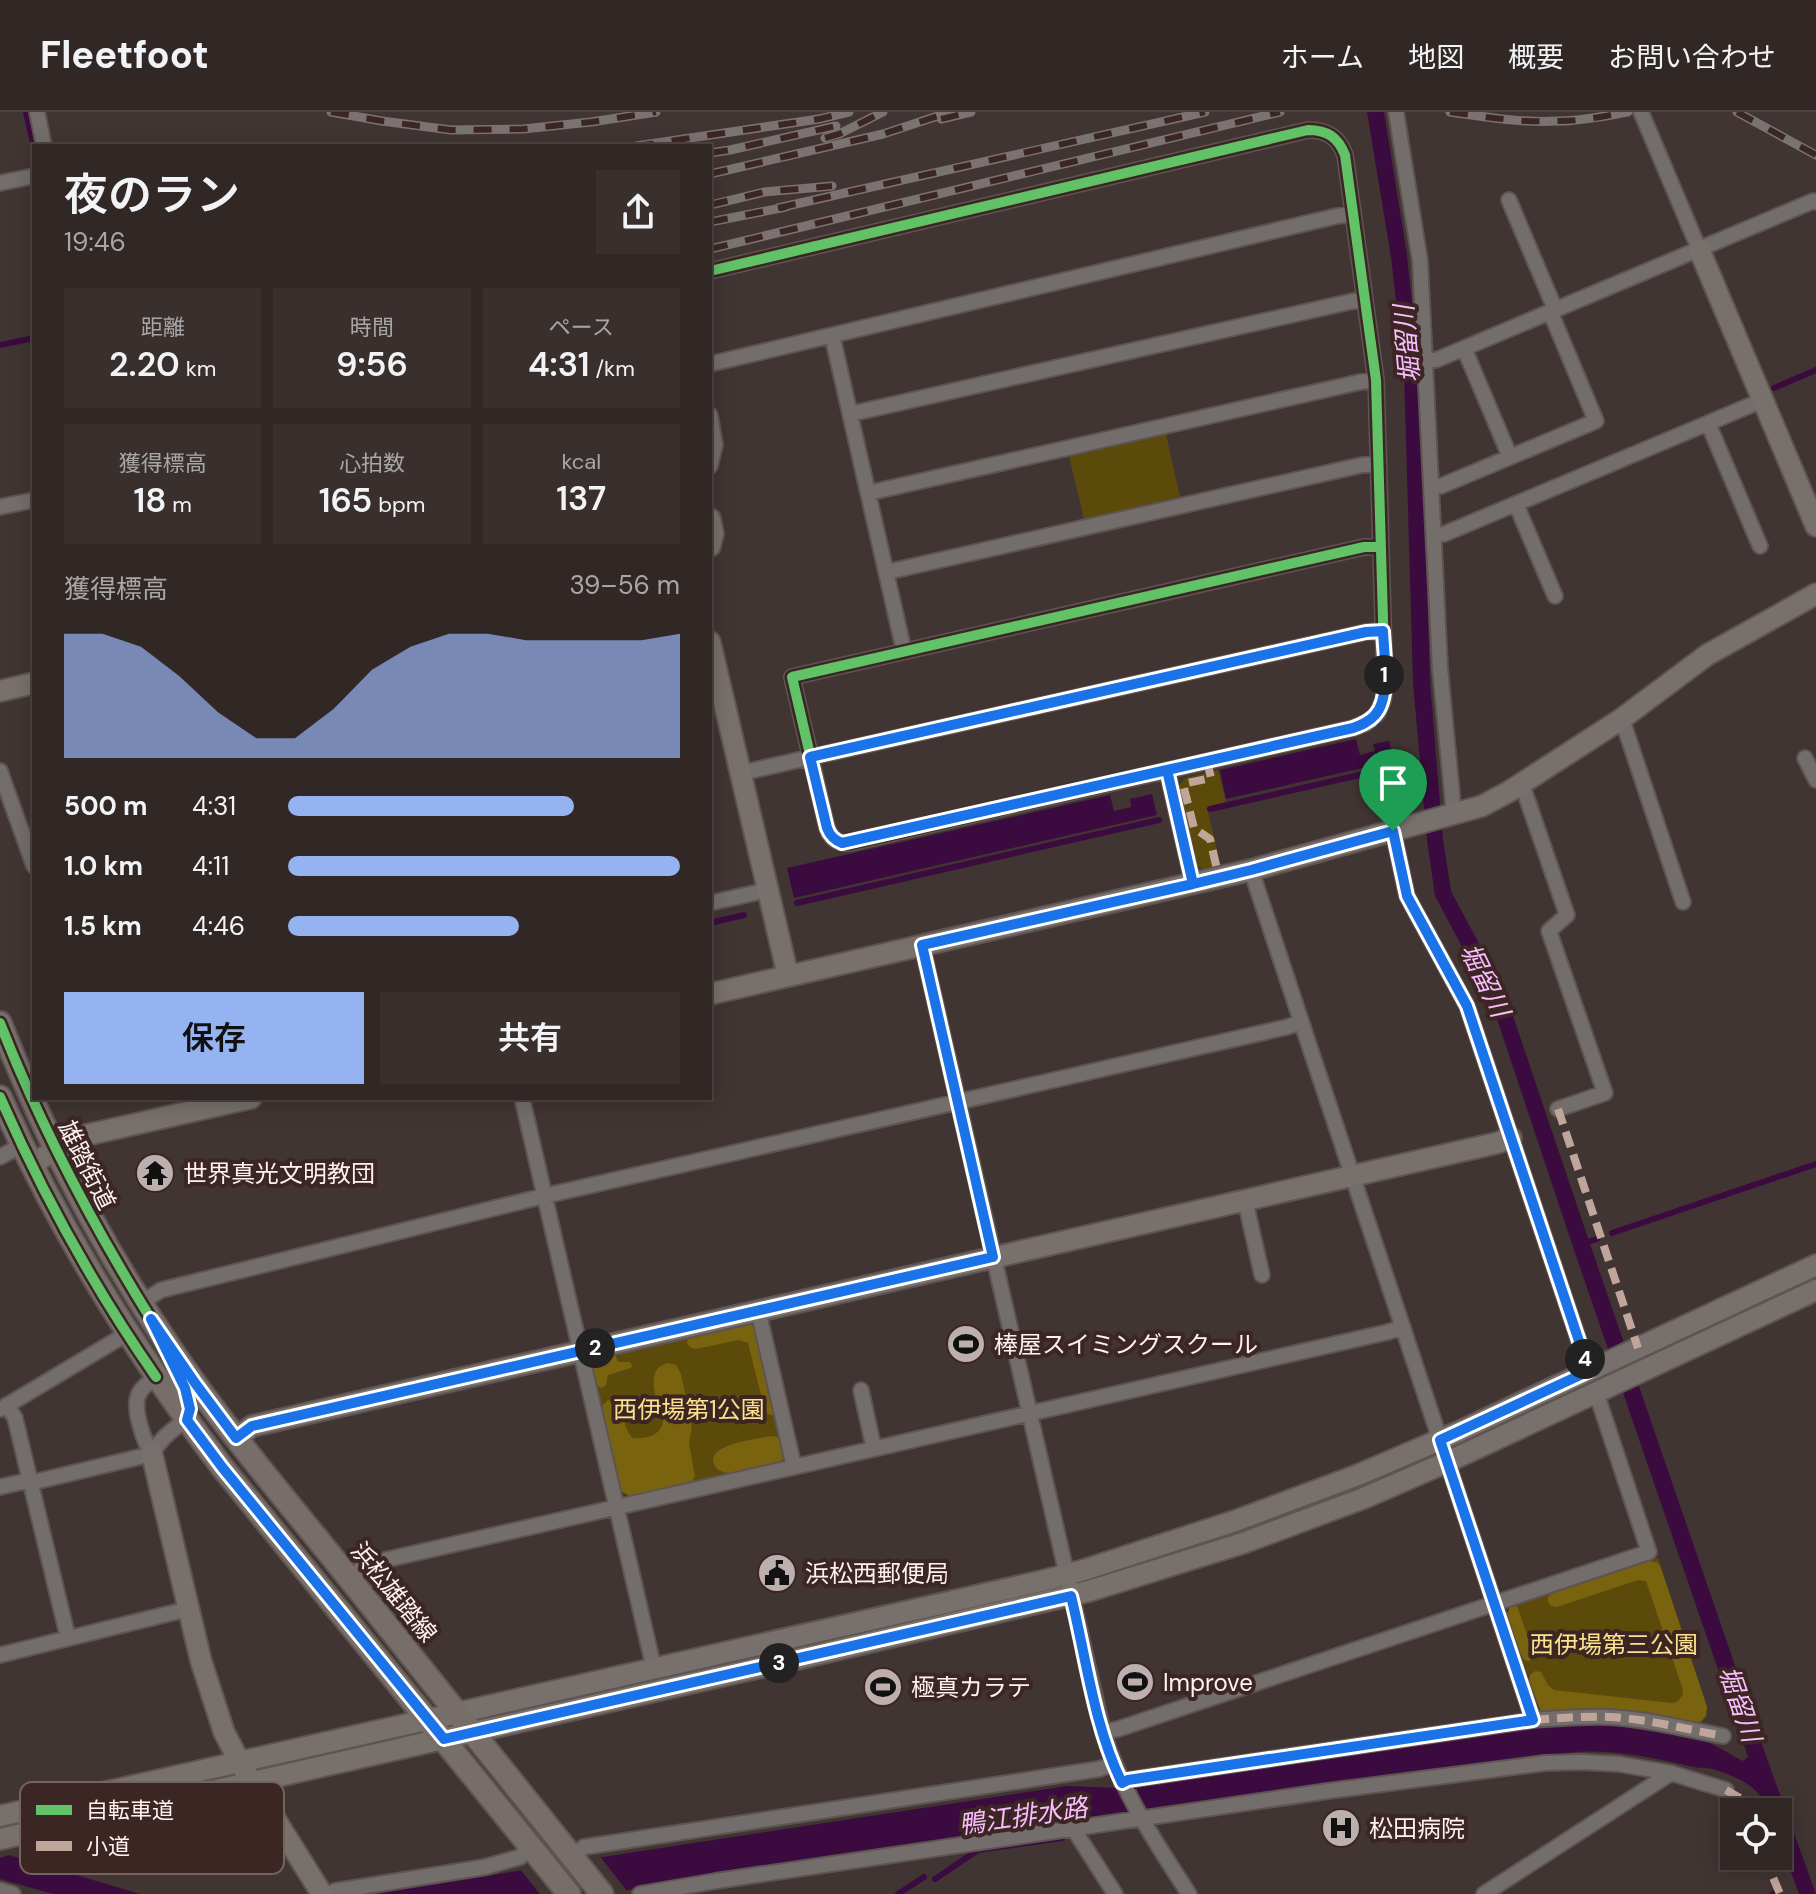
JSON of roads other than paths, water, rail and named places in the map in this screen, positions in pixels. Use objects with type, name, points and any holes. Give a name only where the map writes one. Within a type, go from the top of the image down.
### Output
[{"type":"main road","name":"雄踏街道","points":[[0,1023],[31,1099],[84,1207],[146,1311]]},
{"type":"main road","name":"雄踏街道","points":[[0,1097],[86,1267],[156,1377]]},
{"type":"main road","name":"浜松雄踏線","points":[[146,1311],[236,1438],[602,1894]]},
{"type":"main road","points":[[156,1377],[222,1467],[569,1894]]},
{"type":"street","points":[[37,112],[44,144]]},
{"type":"street","points":[[1396,112],[1420,261],[1440,668],[1451,815]]},
{"type":"street","points":[[1641,112],[1816,526]]},
{"type":"street","points":[[712,271],[1308,130],[1320,130],[1331,135],[1345,155],[1376,380],[1378,464],[1381,547],[1385,687],[1377,714],[1353,728],[842,843],[835,841],[827,828],[792,677],[1364,547],[1381,547]]},
{"type":"street","points":[[0,183],[32,176]]},
{"type":"street","points":[[1432,486],[1441,486],[1596,421],[1509,200]]},
{"type":"street","points":[[1426,360],[1436,360],[1816,202]]},
{"type":"street","points":[[712,364],[1353,214]]},
{"type":"street","points":[[850,414],[1365,299]]},
{"type":"street","points":[[832,335],[904,651]]},
{"type":"street","points":[[1464,348],[1510,457]]},
{"type":"street","points":[[868,493],[1376,380]]},
{"type":"street","points":[[1434,535],[1444,534],[1763,400]]},
{"type":"street","points":[[1708,423],[1760,546]]},
{"type":"street","points":[[712,427],[715,445],[712,458]]},
{"type":"street","points":[[887,572],[1362,465],[1378,464]]},
{"type":"street","points":[[0,507],[32,500]]},
{"type":"street","points":[[1516,504],[1555,596]]},
{"type":"street","points":[[712,994],[1251,870],[1482,806],[1620,720],[1707,655],[1816,594]]},
{"type":"street","points":[[741,773],[1352,635],[1383,631]]},
{"type":"street","points":[[712,650],[788,976]]},
{"type":"street","points":[[0,691],[32,683]]},
{"type":"street","points":[[1620,720],[1683,902]]},
{"type":"street","points":[[1805,758],[1812,781]]},
{"type":"street","points":[[1167,770],[1193,884]]},
{"type":"street","points":[[0,771],[28,827],[32,853]]},
{"type":"street","points":[[1520,785],[1567,915],[1549,931],[1605,1093],[1558,1109]]},
{"type":"street","points":[[1393,831],[1407,896],[1467,1006],[1511,1138],[1596,1368]]},
{"type":"street","points":[[1251,870],[1533,1720]]},
{"type":"street","points":[[712,903],[768,890]]},
{"type":"street","points":[[922,945],[1103,1732],[1113,1764],[1139,1817],[1189,1894]]},
{"type":"street","points":[[0,1487],[152,1454],[165,1436],[187,1420],[190,1409],[185,1388],[146,1311],[161,1290],[544,1196],[1301,1022]]},
{"type":"street","points":[[0,1157],[56,1151],[82,1136],[242,1100]]},
{"type":"street","points":[[522,1100],[654,1669]]},
{"type":"street","points":[[236,1438],[252,1426],[1511,1138]]},
{"type":"street","points":[[1245,1200],[1262,1275]]},
{"type":"street","points":[[154,1782],[1066,1574],[1276,1506],[1358,1475],[1816,1265]]},
{"type":"street","points":[[256,1782],[1071,1596],[1284,1529],[1447,1462],[1816,1290]]},
{"type":"street","points":[[758,1310],[794,1467]]},
{"type":"street","points":[[349,1579],[367,1564],[1403,1327]]},
{"type":"street","points":[[68,1638],[15,1418],[3,1407],[128,1333]]},
{"type":"street","points":[[156,1377],[144,1387],[137,1402],[144,1438],[152,1454],[201,1661],[231,1749],[251,1782]]},
{"type":"street","points":[[1103,1732],[1649,1552],[1603,1389]]},
{"type":"street","points":[[861,1390],[874,1449]]},
{"type":"street","points":[[0,1655],[188,1609]]},
{"type":"street","points":[[1122,1784],[1144,1777],[1533,1720],[1611,1717],[1723,1736]]},
{"type":"street","points":[[640,1894],[1139,1817],[1545,1763],[1619,1764],[1671,1773],[1726,1790]]},
{"type":"street","points":[[573,1857],[584,1847],[1099,1769],[1113,1764]]},
{"type":"street","points":[[1484,1894],[1671,1773]]},
{"type":"street","points":[[0,1816],[20,1812]]},
{"type":"street","points":[[1073,1828],[1115,1894]]},
{"type":"street","points":[[284,1834],[322,1894]]},
{"type":"street","points":[[0,1839],[20,1835]]},
{"type":"street","points":[[330,1894],[538,1855]]},
{"type":"street","points":[[0,1890],[13,1894]]},
{"type":"water","points":[[1367,112],[1384,112],[1407,255],[1421,389],[1430,682],[1443,839],[1451,891],[1512,1013],[1781,1798],[1762,1798],[1746,1783],[1712,1769],[1622,1753],[1583,1752],[601,1894],[377,1894],[1067,1786],[1121,1788],[1534,1727],[1637,1726],[1698,1738],[1743,1761],[1748,1757],[1497,1019],[1435,896],[1413,683],[1404,372],[1391,257]]},
{"type":"water","points":[[1356,739],[1360,755],[1375,751],[1373,744],[1389,741],[1394,761],[1226,799],[1220,770]]},
{"type":"water","points":[[1152,794],[1157,815],[794,898],[787,868],[1110,795],[1114,811],[1131,807],[1130,799]]},
{"type":"water","points":[[1792,1828],[1816,1894],[1799,1894],[1790,1870]]},
{"type":"water","points":[[9,1855],[20,1858],[20,1874],[73,1874],[140,1894],[53,1894],[0,1879],[0,1858]]},
{"type":"waterway","points":[[26,112],[33,144]]},
{"type":"waterway","points":[[0,345],[32,338]]},
{"type":"waterway","points":[[1774,388],[1816,370]]},
{"type":"waterway","points":[[1210,809],[1403,765]]},
{"type":"waterway","points":[[797,903],[1159,820]]},
{"type":"waterway","points":[[712,923],[744,915]]},
{"type":"waterway","points":[[1612,1233],[1816,1164]]},
{"type":"waterway","points":[[1581,1244],[1597,1239]]},
{"type":"waterway","name":"鴨江排水路","points":[[935,1879],[978,1850],[1062,1838]]},
{"type":"waterway","points":[[898,1894],[924,1877]]},
{"type":"railway","points":[[331,112],[451,130],[523,129],[656,112]]},
{"type":"railway","points":[[650,144],[849,112]]},
{"type":"railway","points":[[825,138],[883,112]]},
{"type":"railway","points":[[712,174],[883,134],[950,112]]},
{"type":"railway","points":[[941,119],[971,112]]},
{"type":"railway","points":[[778,208],[1205,112]]},
{"type":"railway","points":[[712,249],[1280,112]]},
{"type":"railway","points":[[1450,112],[1544,121],[1567,121],[1628,112]]},
{"type":"railway","points":[[1737,112],[1816,155]]},
{"type":"railway","points":[[712,153],[836,126]]},
{"type":"railway","points":[[712,205],[764,192],[832,186]]},
{"type":"railway","points":[[712,222],[786,207]]},
{"type":"place","name":"世界真光文明教団","points":[[155,1173]]},
{"type":"place","name":"棒屋スイミングスクール","points":[[966,1344]]},
{"type":"place","name":"浜松西郵便局","points":[[777,1573]]},
{"type":"place","name":"Improve","points":[[1135,1682]]},
{"type":"place","name":"極真カラテ","points":[[883,1687]]},
{"type":"place","name":"松田病院","points":[[1341,1828]]},
{"type":"water label","name":"堀留川","points":[[1407,344]]},
{"type":"water label","name":"堀留川","points":[[1485,980]]},
{"type":"water label","name":"堀留川","points":[[1740,1704]]},
{"type":"park label","name":"西伊場第1公園","points":[[689,1409]]},
{"type":"park label","name":"西伊場第三公園","points":[[1614,1644]]}]
